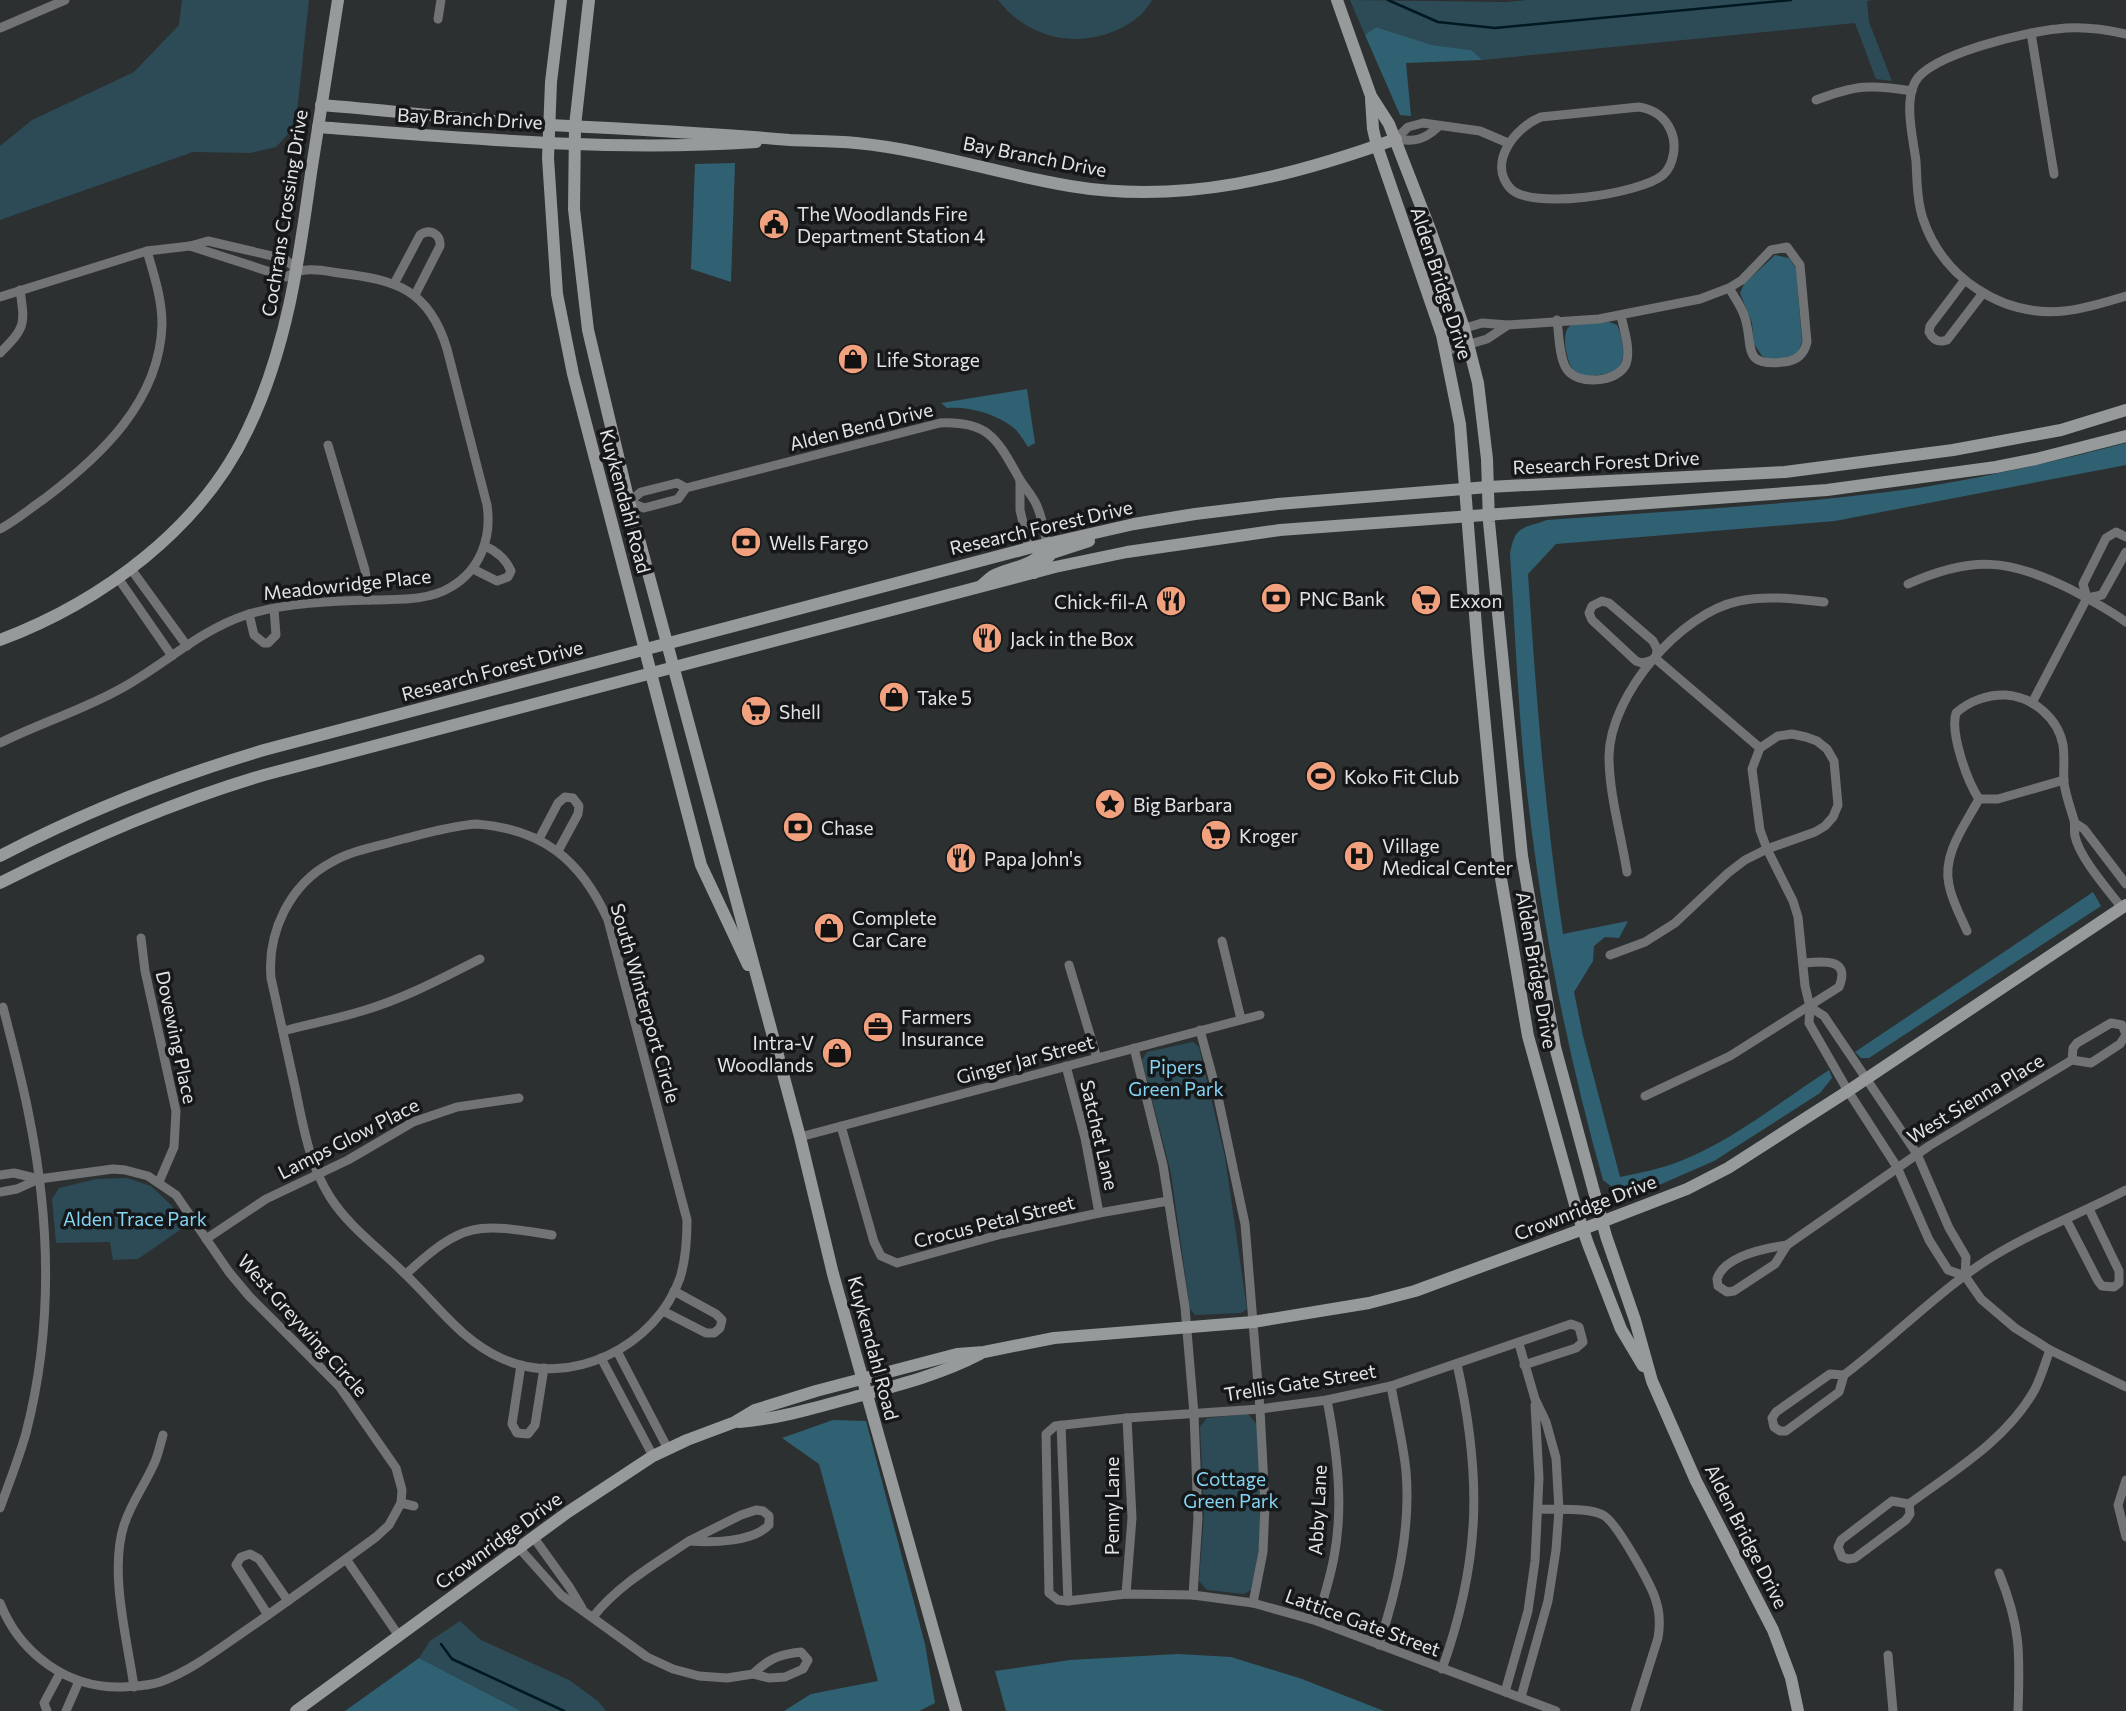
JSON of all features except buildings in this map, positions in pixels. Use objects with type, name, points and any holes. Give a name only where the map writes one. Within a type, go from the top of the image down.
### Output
[{"type":"street","points":[[0,28],[65,0]]},
{"type":"street","name":"Cochrans Crossing Drive","points":[[0,640],[69,610],[131,569],[154,550],[193,509],[221,475],[239,447],[267,385],[298,270],[338,0]]},
{"type":"street","points":[[439,19],[441,0]]},
{"type":"street","name":"Kuykendahl Road","points":[[561,0],[551,82],[549,142],[557,294],[573,374],[701,865],[762,994]]},
{"type":"street","name":"Kuykendahl Road","points":[[589,0],[575,126],[574,209],[586,318],[629,502],[800,1137],[833,1275],[956,1711]]},
{"type":"street","name":"Alden Bridge Drive","points":[[1336,0],[1371,96],[1390,124],[1396,139],[1469,344],[1480,405],[1521,843],[1535,941],[1555,1047],[1602,1222],[1652,1381]]},
{"type":"street","points":[[2126,34],[2076,28],[2031,33],[2007,39],[1936,62],[1916,80],[1912,92],[1922,216],[1934,244],[1964,281],[2015,307],[2051,312],[2078,309],[2126,296]]},
{"type":"street","points":[[2031,33],[2054,174]]},
{"type":"street","points":[[1816,100],[1847,88],[1861,86],[1885,86],[1912,92]]},
{"type":"street","name":"Alden Bridge Drive","points":[[1371,96],[1377,146],[1442,335],[1460,424],[1497,848],[1532,1052],[1583,1229],[1621,1329],[1652,1381],[1696,1481],[1773,1630],[1791,1678],[1798,1711]]},
{"type":"street","name":"Bay Branch Drive","points":[[321,105],[550,125],[746,135],[873,145],[930,154],[1072,186],[1152,193],[1196,191],[1264,180],[1307,169],[1396,139]]},
{"type":"street","points":[[1639,107],[1659,114],[1668,124],[1674,137],[1674,153],[1670,166],[1662,176],[1630,189],[1585,198],[1527,198],[1516,195],[1507,185],[1503,173],[1508,143],[1528,122],[1541,117],[1639,107]]},
{"type":"street","points":[[1396,139],[1408,127],[1423,123],[1480,131],[1508,143]]},
{"type":"street","name":"Bay Branch Drive","points":[[318,127],[474,140],[575,143],[707,145],[788,139]]},
{"type":"street","points":[[1396,139],[1414,142],[1428,136],[1438,127]]},
{"type":"street","points":[[394,284],[420,235],[435,233],[440,239],[440,246],[415,295]]},
{"type":"street","points":[[0,298],[147,251],[208,241],[285,259],[298,270]]},
{"type":"street","points":[[190,246],[286,277],[298,270],[372,277],[415,295],[438,325],[447,349],[487,505],[489,517],[485,546],[472,570],[497,582],[508,577],[511,571],[508,564],[485,546]]},
{"type":"street","points":[[1442,335],[1482,323],[1508,325],[1621,316],[1700,299],[1729,288],[1771,250],[1787,247],[1800,265],[1807,342],[1805,351],[1792,361],[1767,364],[1754,356],[1750,350],[1745,318],[1729,288]]},
{"type":"street","points":[[0,529],[74,475],[104,448],[128,421],[143,396],[155,369],[162,321],[158,289],[147,251]]},
{"type":"street","points":[[1964,281],[1930,326],[1929,332],[1936,341],[1947,340],[1983,293]]},
{"type":"street","points":[[0,353],[24,321],[20,290]]},
{"type":"street","points":[[1557,320],[1564,365],[1574,378],[1583,380],[1614,376],[1622,372],[1628,353],[1621,316]]},
{"type":"street","points":[[1446,351],[1487,339],[1508,325]]},
{"type":"street","name":"Research Forest Drive","points":[[0,856],[107,805],[232,760],[1028,548],[1105,530],[1195,513],[1267,505],[1488,487],[1785,472],[1953,450],[2060,430],[2126,410]]},
{"type":"street","name":"Alden Bend Drive","points":[[686,488],[677,483],[641,492],[629,502],[644,508],[678,499],[686,488],[940,423],[958,422],[986,433],[1002,446],[1020,481],[1037,505],[1047,543]]},
{"type":"street","points":[[0,883],[116,828],[236,783],[979,587],[1128,552],[1280,530],[1827,490],[1996,467],[2126,436]]},
{"type":"street","points":[[328,445],[365,570],[369,600]]},
{"type":"street","name":"Alden Bend Drive","points":[[1020,481],[1020,509],[1028,548]]},
{"type":"street","points":[[1034,573],[1052,553],[1093,540],[1105,530]]},
{"type":"street","points":[[2032,703],[2087,598],[2083,584],[2106,538],[2116,532],[2126,537]]},
{"type":"street","points":[[979,587],[994,575],[1035,559],[1047,543]]},
{"type":"street","points":[[2087,598],[2102,595],[2126,552]]},
{"type":"street","points":[[1908,583],[1952,568],[1997,564],[2039,573],[2126,622]]},
{"type":"street","points":[[131,569],[187,646]]},
{"type":"street","name":"Meadowridge Place","points":[[0,743],[122,688],[187,646],[231,621],[250,614],[274,609],[436,594],[462,580],[472,570]]},
{"type":"street","points":[[118,578],[172,656]]},
{"type":"street","points":[[1627,872],[1609,754],[1618,713],[1639,678],[1685,628],[1702,615],[1719,607],[1755,598],[1824,602]]},
{"type":"street","points":[[1602,601],[1609,603],[1653,641],[1657,649],[1656,659],[1642,663],[1636,661],[1592,620],[1589,613],[1592,606],[1602,601]]},
{"type":"street","points":[[250,614],[254,635],[268,643],[276,635],[274,609]]},
{"type":"street","points":[[1656,659],[1760,748]]},
{"type":"street","points":[[1979,799],[1971,787],[1954,731],[1956,713],[1974,701],[2001,695],[2032,703],[2049,717],[2061,737],[2067,802],[2075,823],[2075,837],[2086,859],[2124,907]]},
{"type":"street","points":[[1611,955],[1660,934],[1745,860],[1767,849],[1815,832],[1825,826],[1838,805],[1834,761],[1827,749],[1817,741],[1792,734],[1779,736],[1760,748],[1752,769],[1756,813],[1767,849],[1793,901],[1801,933],[1810,1007],[1809,1023],[1848,1091],[1897,1167],[1917,1214],[1948,1270],[1965,1276],[1991,1310],[2015,1328],[2050,1350],[2126,1387]]},
{"type":"street","points":[[1979,799],[1998,799],[2064,780]]},
{"type":"street","points":[[539,839],[558,803],[565,797],[573,798],[579,806],[578,814],[558,851]]},
{"type":"street","points":[[1967,931],[1949,887],[1948,861],[1952,847],[1979,799]]},
{"type":"street","points":[[2075,823],[2084,829],[2126,884]]},
{"type":"street","name":"South Winterport Circle","points":[[464,825],[506,827],[539,839],[558,851],[589,884],[608,920],[687,1220],[686,1251],[674,1291],[663,1311],[643,1334],[601,1358],[575,1366],[544,1368],[502,1359],[460,1332],[406,1274],[343,1215],[330,1197],[311,1159],[271,978],[270,953],[281,918],[293,896],[321,868],[361,850],[464,825]]},
{"type":"street","name":"Crownridge Drive","points":[[296,1711],[534,1538],[653,1456],[736,1422],[755,1410],[862,1378],[957,1354],[984,1352],[1054,1338],[1253,1322],[1341,1309],[1415,1291],[1664,1199],[1708,1178],[1848,1091],[2124,907]]},
{"type":"street","name":"Dovewing Place","points":[[141,938],[145,971],[176,1111],[174,1147],[159,1182]]},
{"type":"street","points":[[1222,942],[1241,1019]]},
{"type":"street","points":[[283,1031],[361,1012],[386,1003],[415,992],[480,959]]},
{"type":"street","points":[[1645,1096],[1730,1056],[1839,987],[1841,970],[1836,964],[1827,961],[1804,963]]},
{"type":"street","points":[[1069,965],[1097,1058]]},
{"type":"street","points":[[0,1508],[25,1433],[43,1335],[46,1258],[39,1180],[29,1115],[3,1007]]},
{"type":"street","points":[[1810,1007],[1824,1016],[1917,1154],[1949,1228],[1966,1257],[1965,1276]]},
{"type":"street","name":"Ginger Jar Street","points":[[800,1137],[1259,1014]]},
{"type":"street","name":"West Sienna Place","points":[[1787,1245],[1917,1154],[2072,1060],[2091,1063],[2120,1044],[2126,1035],[2122,1025],[2110,1023],[2077,1043],[2073,1048],[2072,1060]]},
{"type":"street","points":[[1200,1030],[1218,1097],[1245,1224],[1260,1409],[1265,1529],[1260,1576],[1253,1603]]},
{"type":"street","points":[[1134,1048],[1163,1166],[1186,1327],[1194,1414],[1198,1518],[1193,1595]]},
{"type":"street","name":"Satchet Lane","points":[[1066,1066],[1085,1138],[1100,1213]]},
{"type":"street","name":"Lamps Glow Place","points":[[206,1239],[267,1199],[348,1160],[424,1117],[457,1107],[519,1098]]},
{"type":"street","name":"Crocus Petal Street","points":[[841,1126],[874,1242],[881,1256],[897,1263],[1002,1234],[1168,1201]]},
{"type":"street","points":[[0,1192],[17,1189],[39,1180],[113,1169],[137,1172],[159,1182]]},
{"type":"street","points":[[0,1175],[14,1172],[39,1180]]},
{"type":"street","name":"West Greywing Circle","points":[[159,1182],[176,1195],[249,1296],[318,1364],[358,1411],[396,1468],[402,1490],[401,1503]]},
{"type":"street","points":[[1844,1376],[1830,1374],[1813,1384],[1774,1414],[1774,1427],[1780,1431],[1786,1430],[1839,1392],[1844,1376],[1965,1276],[2012,1245],[2126,1190]]},
{"type":"street","points":[[2066,1219],[2098,1281],[2102,1286],[2114,1287],[2119,1283],[2119,1271],[2089,1209]]},
{"type":"street","points":[[406,1274],[444,1241],[470,1230],[500,1227],[552,1235]]},
{"type":"street","points":[[1787,1245],[1775,1264],[1734,1291],[1724,1291],[1718,1286],[1719,1272],[1742,1257],[1753,1251],[1787,1245]]},
{"type":"street","points":[[663,1311],[706,1333],[713,1334],[720,1328],[722,1320],[716,1314],[674,1291]]},
{"type":"street","name":"Trellis Gate Street","points":[[1061,1425],[1260,1409],[1327,1400],[1391,1386],[1571,1324],[1579,1327],[1583,1342],[1576,1348],[1524,1365]]},
{"type":"street","points":[[1519,1344],[1556,1458],[1559,1510],[1548,1601],[1521,1697]]},
{"type":"street","points":[[1909,1504],[1910,1514],[1906,1520],[1855,1558],[1845,1559],[1840,1554],[1838,1547],[1841,1540],[1892,1501],[1909,1504],[1985,1448],[2017,1417],[2036,1387],[2050,1350]]},
{"type":"street","points":[[617,1351],[668,1449]]},
{"type":"street","name":"Crownridge Drive","points":[[736,1422],[760,1420],[866,1394],[960,1365],[984,1352]]},
{"type":"street","points":[[601,1358],[653,1456]]},
{"type":"street","points":[[1442,1669],[1465,1595],[1474,1517],[1471,1435],[1457,1364]]},
{"type":"street","points":[[521,1365],[512,1424],[517,1433],[528,1434],[535,1426],[544,1368]]},
{"type":"street","points":[[1379,1645],[1401,1560],[1406,1494],[1403,1448],[1391,1386]]},
{"type":"street","points":[[1505,1692],[1528,1611],[1539,1509],[1535,1399]]},
{"type":"street","name":"Abby Lane","points":[[1317,1621],[1334,1556],[1338,1516],[1337,1457],[1327,1400]]},
{"type":"street","name":"Penny Lane","points":[[1126,1594],[1132,1518],[1127,1418]]},
{"type":"street","points":[[1061,1425],[1068,1601],[1058,1600],[1049,1592],[1046,1434],[1050,1429],[1061,1425]]},
{"type":"street","points":[[134,1686],[120,1584],[119,1552],[124,1526],[134,1501],[155,1464],[163,1435]]},
{"type":"street","points":[[2126,1480],[2118,1505],[2126,1537]]},
{"type":"street","points":[[0,1603],[22,1642],[60,1673],[100,1686],[158,1683],[181,1674],[346,1559],[389,1525],[401,1503],[414,1506]]},
{"type":"street","points":[[1539,1509],[1590,1511],[1604,1515],[1620,1533],[1656,1600],[1660,1626],[1636,1711]]},
{"type":"street","points":[[593,1617],[619,1589],[689,1541],[755,1510],[763,1511],[769,1516],[769,1524],[764,1531],[715,1544],[689,1541]]},
{"type":"street","points":[[534,1538],[570,1588],[582,1610]]},
{"type":"street","points":[[520,1549],[551,1587],[647,1657],[673,1669],[713,1678],[753,1674],[769,1678],[785,1677],[803,1670],[808,1660],[801,1652],[779,1654],[765,1662],[753,1674]]},
{"type":"street","points":[[268,1615],[239,1574],[236,1565],[241,1557],[250,1554],[258,1559],[288,1601]]},
{"type":"street","points":[[346,1559],[399,1636]]},
{"type":"street","points":[[1999,1573],[2017,1627],[2020,1654],[2018,1711]]},
{"type":"street","name":"Lattice Gate Street","points":[[1068,1601],[1126,1594],[1193,1595],[1253,1603],[1317,1621],[1556,1711]]},
{"type":"street","points":[[1888,1655],[1893,1711]]},
{"type":"street","points":[[47,1711],[44,1703],[60,1673]]},
{"type":"street","points":[[66,1711],[79,1681]]},
{"type":"green space","points":[[182,0],[309,0],[297,112],[290,132],[276,147],[250,153],[193,152],[0,220],[0,146],[32,120],[134,72],[179,25]]},
{"type":"green space","points":[[998,0],[1152,0],[1140,15],[1125,26],[1091,38],[1074,39],[1040,32],[1011,14]]},
{"type":"green space","points":[[1350,0],[1872,0],[1867,1],[1869,22],[1892,81],[1876,79],[1855,23],[1482,60],[1470,50],[1432,45],[1376,27],[1365,35]]},
{"type":"green space","name":"Pipers Green Park","points":[[1193,1042],[1199,1047],[1225,1157],[1247,1309],[1241,1313],[1195,1315],[1190,1309],[1171,1173],[1142,1060],[1147,1052]]},
{"type":"green space","name":"Alden Trace Park","points":[[127,1178],[151,1186],[187,1225],[138,1259],[113,1260],[110,1242],[56,1243],[52,1199],[59,1188],[96,1179]]},
{"type":"green space","name":"Cottage Green Park","points":[[1248,1414],[1257,1425],[1261,1508],[1256,1570],[1251,1590],[1244,1594],[1207,1590],[1199,1581],[1204,1515],[1200,1427],[1207,1418]]},
{"type":"green space","points":[[460,1621],[481,1640],[569,1680],[598,1701],[606,1711],[521,1711],[419,1658],[430,1641]]},
{"type":"shaded area","points":[[1376,27],[1432,45],[1471,50],[1482,60],[1406,63],[1411,116],[1400,115],[1365,35]]},
{"type":"shaded area","points":[[735,163],[731,282],[691,269],[695,164]]},
{"type":"shaded area","points":[[1775,255],[1789,258],[1796,268],[1802,342],[1797,354],[1789,358],[1769,359],[1762,356],[1754,344],[1752,323],[1740,293],[1744,284]]},
{"type":"shaded area","points":[[1609,322],[1617,325],[1622,341],[1623,353],[1619,369],[1591,376],[1575,372],[1569,363],[1566,349],[1567,329],[1578,323]]},
{"type":"shaded area","points":[[1027,389],[1035,443],[1028,447],[1015,429],[1000,419],[973,410],[947,408],[941,403]]},
{"type":"shaded area","points":[[2126,443],[2126,465],[1835,521],[1556,544],[1528,574],[1542,754],[1563,934],[1628,921],[1619,938],[1605,937],[1594,946],[1593,961],[1574,992],[1620,1177],[1664,1167],[1697,1154],[1755,1120],[1829,1070],[1832,1078],[1820,1093],[1714,1161],[1650,1189],[1617,1191],[1603,1180],[1580,1092],[1560,1004],[1537,870],[1518,690],[1510,554],[1517,533],[1547,520],[1779,503],[1918,488],[2022,468]]},
{"type":"shaded area","points":[[2093,892],[2101,906],[1869,1058],[1861,1058],[1855,1052]]},
{"type":"shaded area","points":[[833,1420],[866,1421],[925,1644],[935,1703],[919,1711],[784,1711],[811,1694],[878,1681],[819,1464],[782,1438]]},
{"type":"shaded area","points":[[1178,1654],[1231,1657],[1302,1679],[1384,1711],[1006,1711],[995,1671],[1070,1660]]},
{"type":"shaded area","points":[[419,1658],[521,1711],[345,1711]]},
{"type":"waterway","points":[[1388,0],[1438,22],[1495,28],[1791,0]]},
{"type":"waterway","points":[[441,1644],[452,1659],[564,1711]]},
{"type":"place","name":"The Woodlands Fire Department Station 4","points":[[774,224]]},
{"type":"place","name":"Life Storage","points":[[853,359]]},
{"type":"place","name":"Wells Fargo","points":[[746,542]]},
{"type":"place","name":"PNC Bank","points":[[1276,598]]},
{"type":"place","name":"Exxon","points":[[1426,600]]},
{"type":"place","name":"Chick-fil-A","points":[[1171,601]]},
{"type":"place","name":"Jack in the Box","points":[[987,638]]},
{"type":"place","name":"Take 5","points":[[894,697]]},
{"type":"place","name":"Shell","points":[[756,711]]},
{"type":"place","name":"Koko Fit Club","points":[[1321,776]]},
{"type":"place","name":"Big Barbara","points":[[1110,804]]},
{"type":"place","name":"Chase","points":[[798,827]]},
{"type":"place","name":"Kroger","points":[[1216,835]]},
{"type":"place","name":"Village Medical Center","points":[[1359,856]]},
{"type":"place","name":"Papa John's","points":[[961,858]]},
{"type":"place","name":"Complete Car Care","points":[[829,928]]},
{"type":"place","name":"Farmers Insurance","points":[[878,1027]]},
{"type":"place","name":"Intra-V Woodlands","points":[[837,1053]]}]
